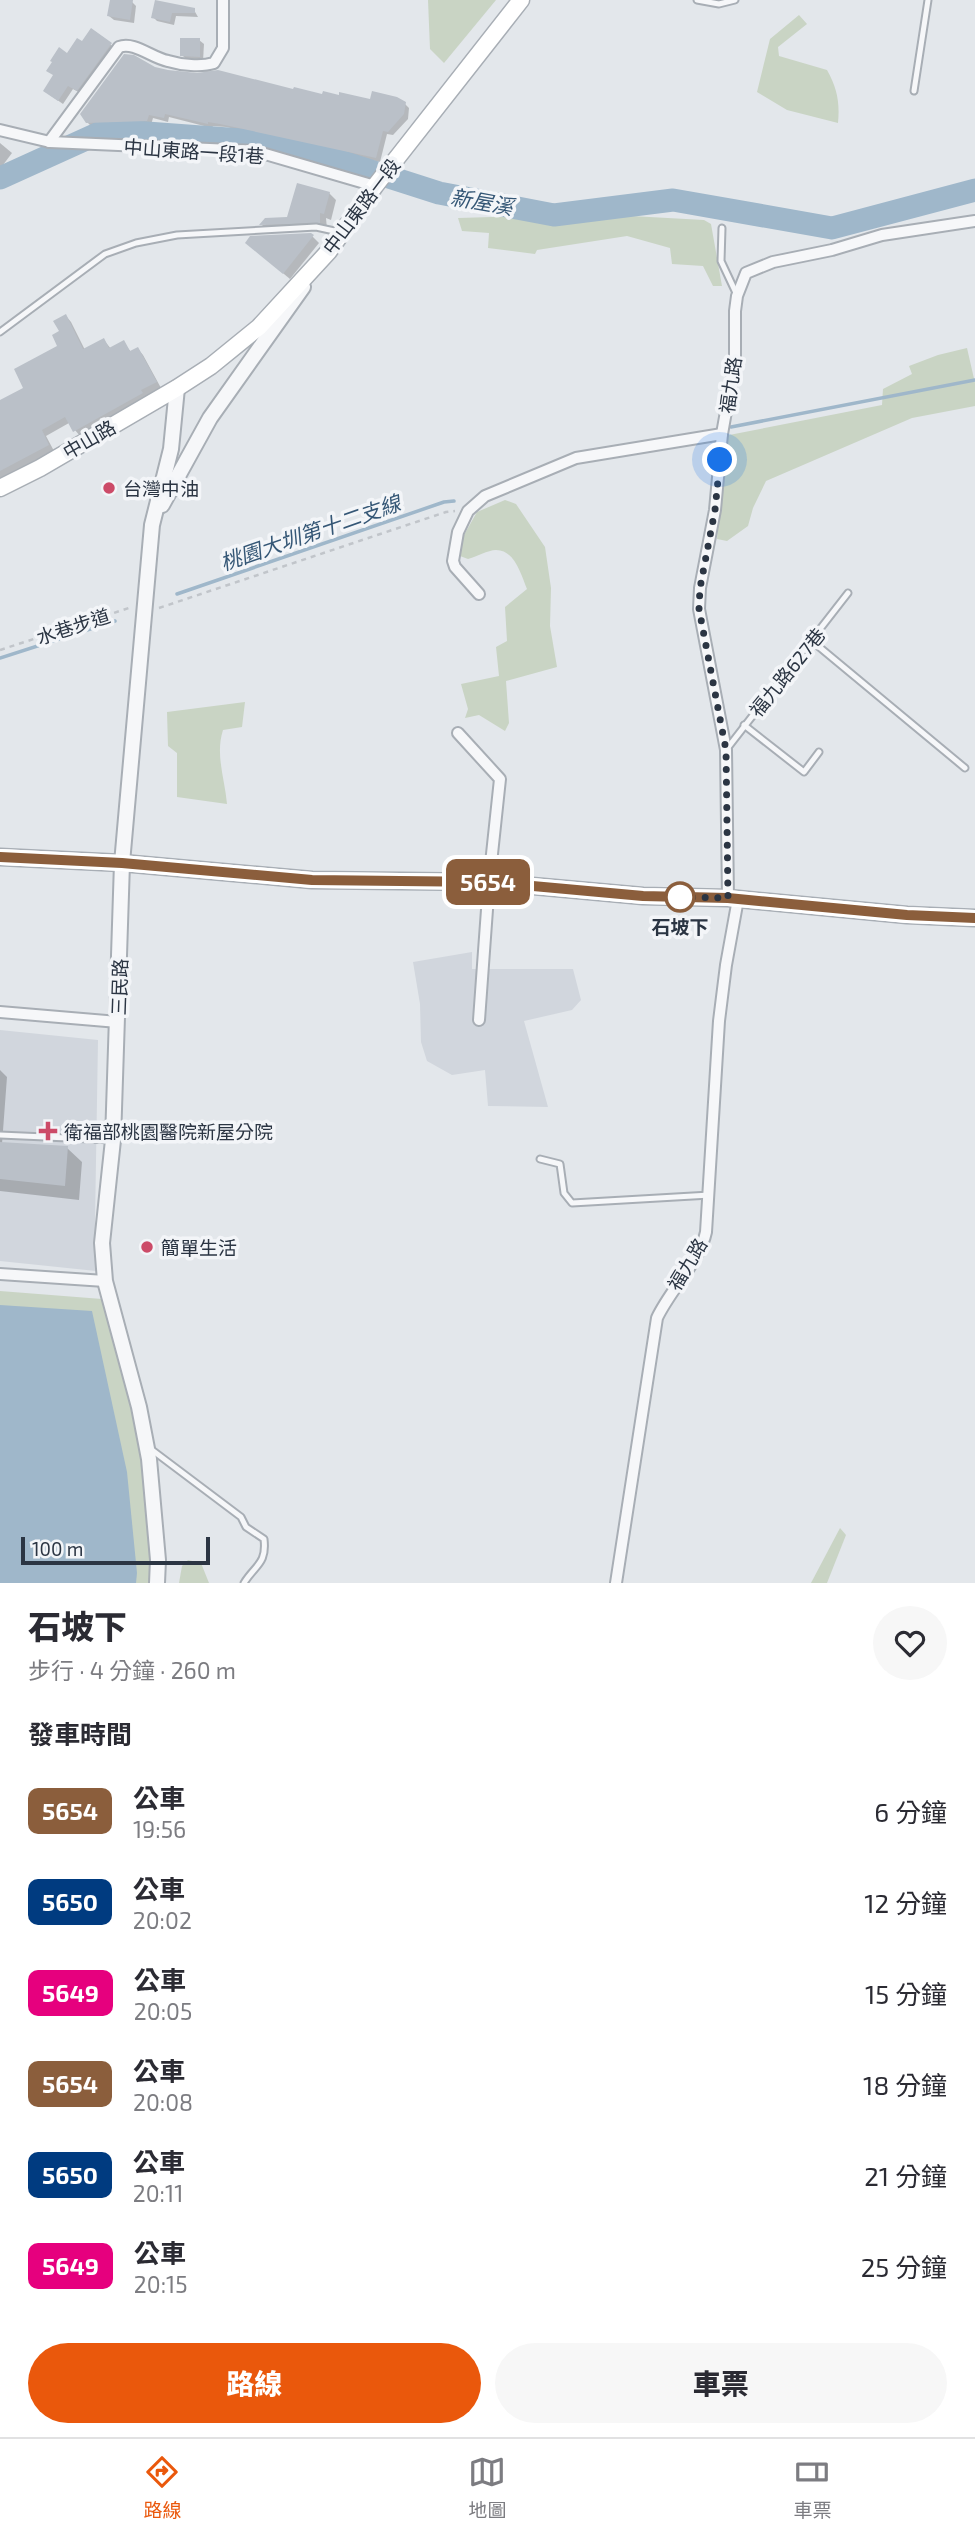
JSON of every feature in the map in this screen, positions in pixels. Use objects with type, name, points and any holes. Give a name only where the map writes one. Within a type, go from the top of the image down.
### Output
[{"type":"main road","name":"中山東路一段","points":[[177,388],[211,366],[259,327],[329,251],[520,0]]},
{"type":"main road","name":"中山路","points":[[0,488],[40,468],[177,388]]},
{"type":"main road","points":[[0,857],[122,863],[312,880],[489,882],[643,896],[733,898],[907,915],[975,918]]},
{"type":"street","points":[[50,142],[119,47],[134,47],[168,61],[206,66],[214,64],[223,48],[223,0]]},
{"type":"street","name":"中山東路一段1巷","points":[[0,130],[50,142],[255,151],[376,186]]},
{"type":"street","points":[[737,296],[746,273],[773,262],[832,250],[882,235],[975,221]]},
{"type":"street","points":[[152,525],[210,418],[329,251]]},
{"type":"street","name":"福九路","points":[[616,1583],[657,1318],[705,1237],[710,1195],[719,1021],[733,898],[726,750],[699,609],[700,588],[715,510],[722,434],[735,360],[737,296]]},
{"type":"street","name":"三民路","points":[[157,1583],[158,1560],[146,1446],[139,1407],[105,1281],[102,1243],[113,1140],[122,863],[152,525],[170,449],[177,388]]},
{"type":"street","points":[[479,594],[454,567],[453,561],[458,532],[468,511],[485,496],[576,458],[722,434]]},
{"type":"street","points":[[458,733],[500,779],[479,1020]]},
{"type":"street","points":[[0,1012],[118,1022]]},
{"type":"street","points":[[0,1274],[105,1281]]},
{"type":"lane","points":[[697,0],[719,4],[735,0]]},
{"type":"lane","points":[[914,91],[928,0]]},
{"type":"lane","points":[[0,332],[105,254],[136,243],[177,235],[316,227],[342,232]]},
{"type":"lane","points":[[722,228],[721,261],[737,296]]},
{"type":"lane","name":"福九路627巷","points":[[726,750],[848,593]]},
{"type":"lane","points":[[812,641],[965,768]]},
{"type":"lane","points":[[744,724],[804,772],[818,752]]},
{"type":"lane","points":[[0,1135],[113,1140]]},
{"type":"lane","points":[[540,1159],[560,1164],[564,1193],[572,1203],[710,1195]]},
{"type":"lane","points":[[146,1446],[241,1517],[246,1527],[264,1539],[261,1564],[244,1583]]},
{"type":"path","name":"水巷步道","points":[[0,650],[145,608],[446,512],[468,511]]},
{"type":"shaded area","points":[[472,952],[472,969],[573,969],[581,1000],[572,1010],[524,1021],[548,1107],[488,1106],[485,1070],[452,1075],[427,1061],[421,1042],[420,1004],[413,962]]},
{"type":"shaded area","name":"衛福部桃園醫院新屋分院","points":[[0,1030],[98,1040],[96,1271],[0,1261]]},
{"type":"green space","points":[[428,0],[496,0],[444,63],[430,49]]},
{"type":"green space","points":[[799,15],[807,24],[778,47],[779,56],[827,70],[837,95],[838,123],[787,110],[757,92],[770,39]]},
{"type":"green space","points":[[595,214],[704,220],[711,224],[722,286],[713,286],[703,266],[672,264],[670,248],[627,236],[537,250],[535,254],[488,248],[489,233],[462,231],[458,218]]},
{"type":"green space","points":[[967,348],[975,383],[975,406],[912,418],[766,481],[748,526],[727,541],[717,539],[724,436],[882,405],[883,389],[912,374],[909,366]]},
{"type":"green space","points":[[505,500],[516,504],[545,547],[551,588],[550,626],[557,667],[506,681],[509,723],[505,731],[479,715],[465,718],[468,709],[461,684],[499,676],[496,647],[507,641],[505,607],[527,589],[516,564],[508,554],[493,550],[468,559],[460,556],[460,542],[477,512]]},
{"type":"green space","points":[[245,702],[242,727],[223,730],[221,739],[220,758],[227,804],[177,797],[177,753],[168,746],[167,712]]},
{"type":"green space","points":[[0,1291],[102,1299],[140,1431],[152,1583],[0,1583]]},
{"type":"green space","points":[[840,1528],[846,1535],[827,1583],[811,1583]]},
{"type":"green space","points":[[188,1560],[201,1563],[209,1583],[179,1583],[182,1566]]},
{"type":"water","points":[[0,1305],[92,1311],[127,1472],[136,1583],[0,1583]]},
{"type":"building","points":[[110,0],[133,0],[130,20],[107,16]]},
{"type":"building","points":[[155,0],[195,8],[195,13],[172,13],[170,22],[151,18]]},
{"type":"building","points":[[91,28],[112,43],[77,91],[68,86],[58,101],[43,91],[53,75],[46,71],[52,62],[50,61],[59,47],[67,53],[77,38],[82,41]]},
{"type":"building","points":[[180,38],[200,38],[200,57],[180,56]]},
{"type":"building","points":[[124,54],[134,55],[155,67],[168,70],[197,73],[218,70],[322,94],[323,91],[339,95],[339,92],[370,99],[372,91],[406,102],[404,114],[388,132],[383,131],[376,158],[165,114],[164,118],[149,115],[147,121],[86,123],[80,114]]},
{"type":"building","points":[[297,183],[330,192],[324,214],[320,213],[320,223],[259,225],[265,218],[287,217]]},
{"type":"building","points":[[314,235],[283,274],[245,243],[250,236]]},
{"type":"building","points":[[66,314],[83,349],[104,338],[109,348],[124,340],[130,351],[138,347],[157,382],[141,390],[143,393],[73,432],[65,417],[42,430],[49,445],[0,471],[0,400],[23,388],[14,369],[57,346],[52,335],[59,331],[53,321]]},
{"type":"building","points":[[0,1142],[68,1146],[65,1186],[0,1179]]},
{"type":"waterway","name":"新屋溪","points":[[0,178],[106,130],[283,143],[439,193],[554,215],[673,200],[832,228],[975,190]]},
{"type":"waterway","name":"桃園大圳第十二支線","points":[[731,427],[975,380]]},
{"type":"waterway","name":"桃園大圳第十二支線","points":[[177,594],[444,502],[454,501]]},
{"type":"waterway","name":"桃園大圳第十二支線","points":[[0,658],[115,621]]},
{"type":"bus line","name":"5654","points":[[0,857],[122,863],[312,880],[489,882],[643,896],[728,898],[907,915],[975,918]]},
{"type":"place","name":"台灣中油","points":[[109,488]]},
{"type":"place","name":"石坡下","points":[[680,897]]},
{"type":"place","name":"衛福部桃園醫院新屋分院","points":[[48,1131]]},
{"type":"place","name":"簡單生活","points":[[147,1247]]},
{"type":"route","points":[[680,897],[728,898],[726,750],[699,609],[720,460]]}]
